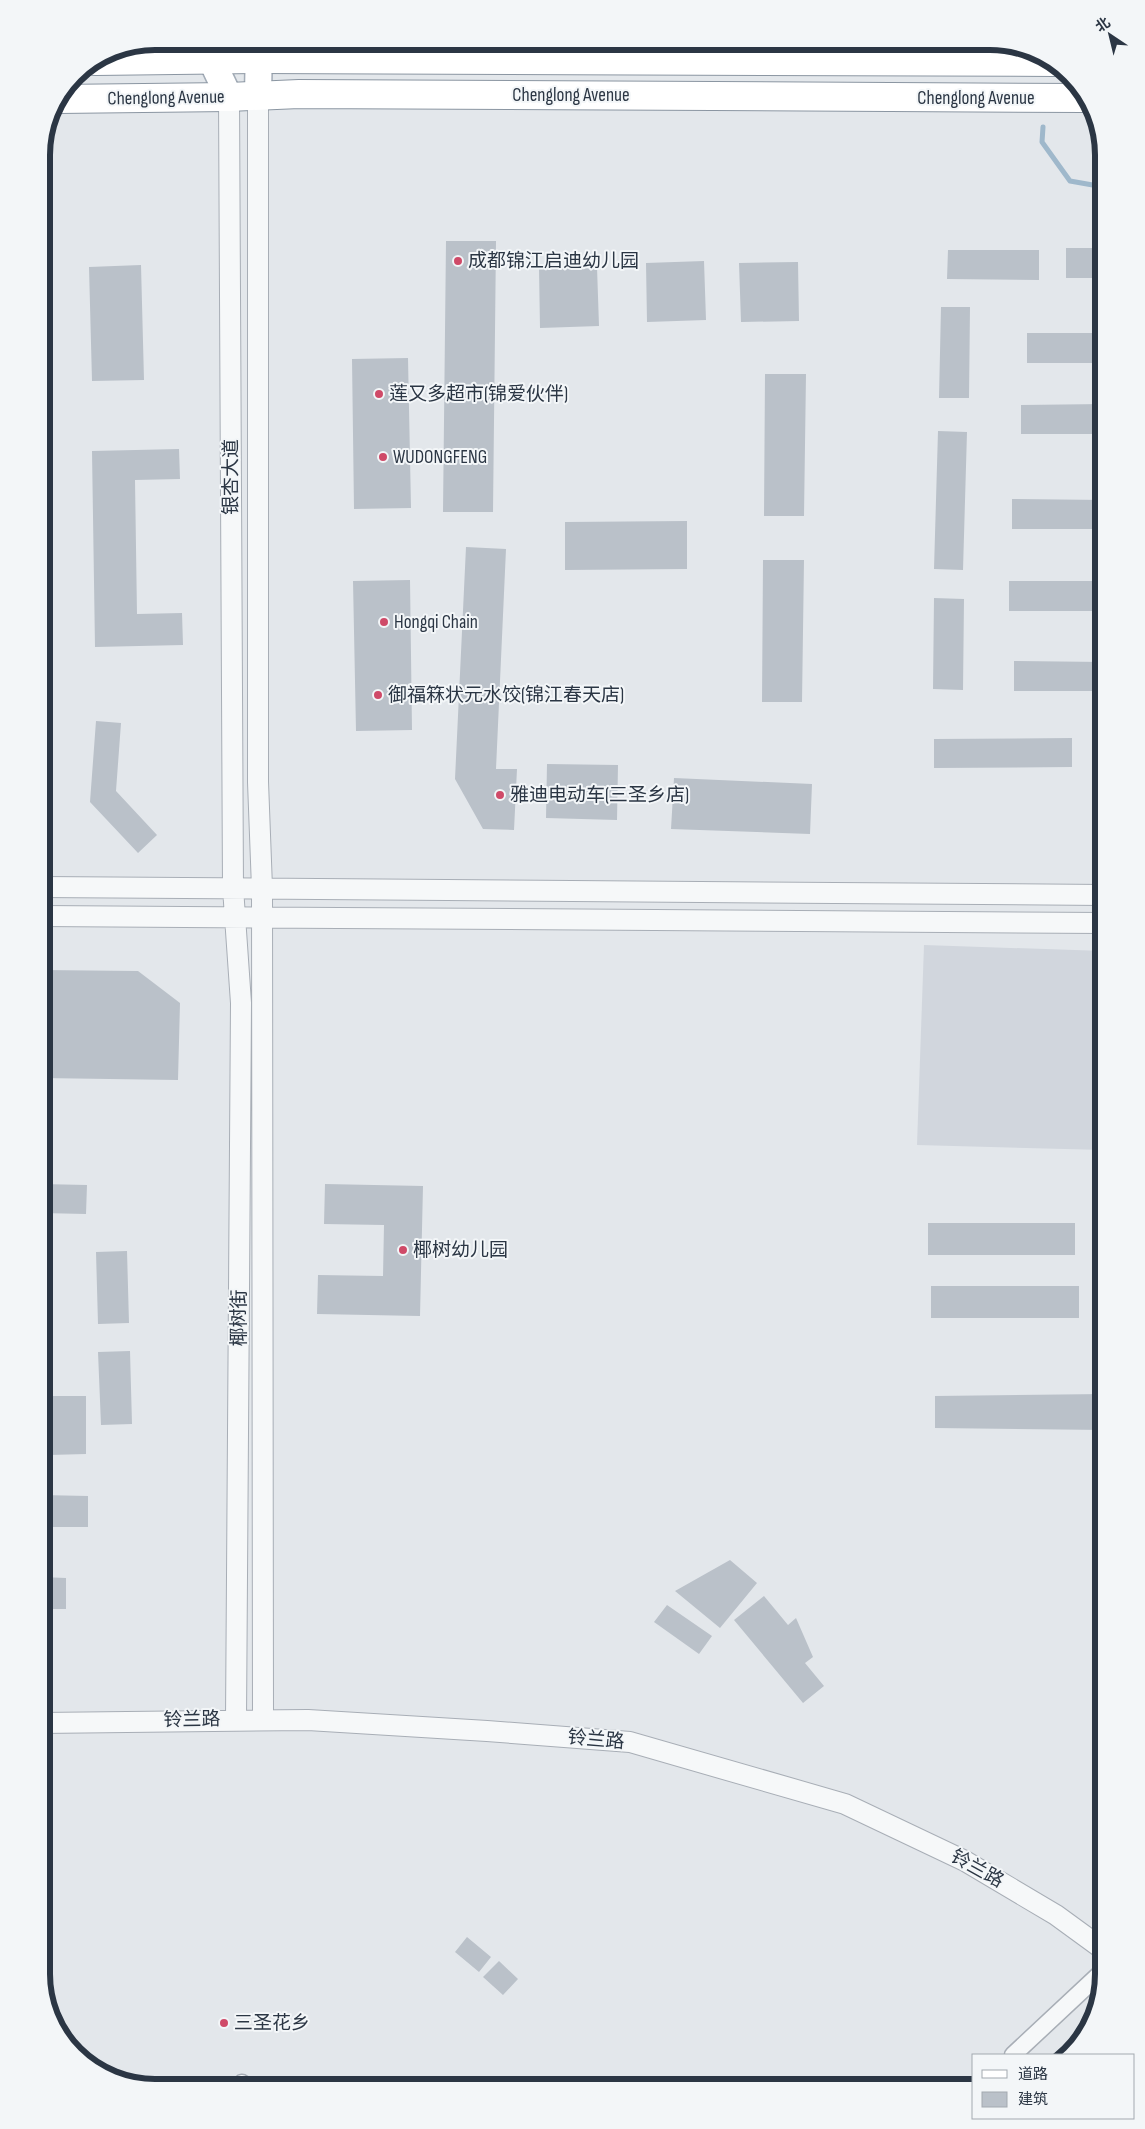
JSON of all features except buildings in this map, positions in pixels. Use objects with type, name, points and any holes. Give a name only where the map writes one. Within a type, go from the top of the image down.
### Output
[{"type":"highway","name":"Chenglong Avenue","points":[[112,60],[212,51],[259,50],[1038,62]]},
{"type":"highway","name":"Chenglong Avenue","points":[[66,99],[229,98],[299,94],[1078,98]]},
{"type":"main road","name":"银杏大道","points":[[258,96],[259,50]]},
{"type":"main road","name":"银杏大道","points":[[212,51],[229,98]]},
{"type":"street","name":"银杏大道","points":[[258,96],[258,782],[262,918]]},
{"type":"street","name":"银杏大道","points":[[229,98],[233,888],[235,917]]},
{"type":"street","points":[[50,887],[1095,895]]},
{"type":"street","points":[[50,916],[1095,923]]},
{"type":"street","name":"椰树街","points":[[235,917],[241,1003],[236,1720]]},
{"type":"street","name":"椰树街","points":[[262,918],[263,1719]]},
{"type":"street","name":"铃兰路","points":[[50,1723],[263,1719],[487,1731],[630,1742],[845,1804],[965,1861],[1056,1915],[1095,1943]]},
{"type":"street","points":[[1013,2054],[1095,1978]]},
{"type":"shaded area","points":[[924,945],[1095,951],[1095,1150],[917,1145]]},
{"type":"waterway","points":[[1043,127],[1042,142],[1070,181],[1095,185]]},
{"type":"place","name":"成都锦江启迪幼儿园","points":[[458,261]]},
{"type":"place","name":"莲又多超市(锦爱伙伴)","points":[[379,394]]},
{"type":"place","name":"WUDONGFENG","points":[[383,457]]},
{"type":"place","name":"Hongqi Chain","points":[[384,622]]},
{"type":"place","name":"御福箖状元水饺(锦江春天店)","points":[[378,695]]},
{"type":"place","name":"雅迪电动车(三圣乡店)","points":[[500,795]]},
{"type":"place","name":"椰树幼儿园","points":[[403,1250]]},
{"type":"place","name":"三圣花乡","points":[[224,2023]]}]
